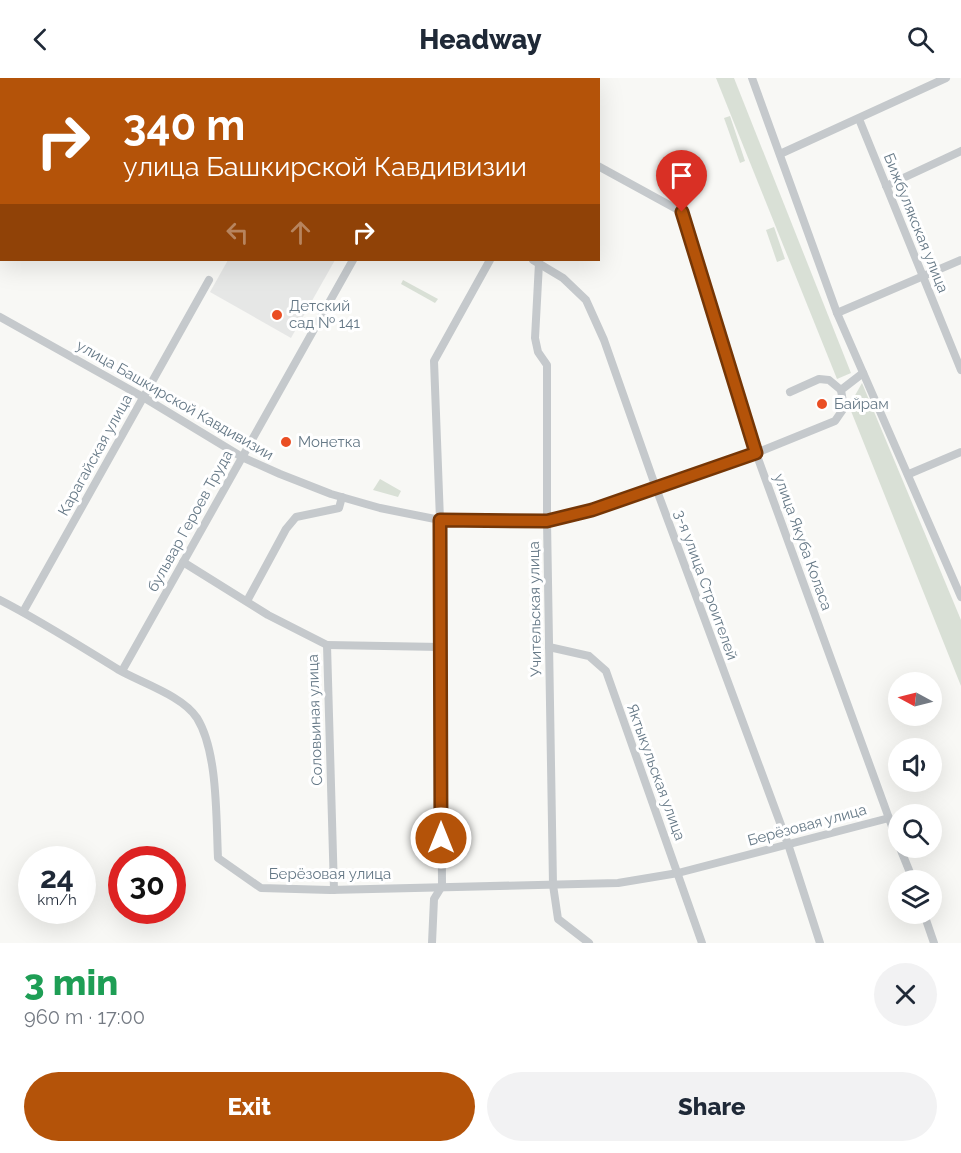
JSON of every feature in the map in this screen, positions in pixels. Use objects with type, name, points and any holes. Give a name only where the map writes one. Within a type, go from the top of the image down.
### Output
[{"type":"street","points":[[752,78],[837,312],[961,597]]},
{"type":"street","points":[[780,154],[946,78]]},
{"type":"street","name":"Бижбулякская улица","points":[[859,119],[961,370]]},
{"type":"street","points":[[886,186],[961,151]]},
{"type":"street","name":"улица Якуба Коласа","points":[[600,167],[682,212],[756,453],[888,815]]},
{"type":"street","points":[[837,312],[961,260]]},
{"type":"street","name":"бульвар Героев Труда","points":[[122,671],[352,261]]},
{"type":"street","points":[[432,943],[434,899],[442,886],[440,520],[434,361],[489,261]]},
{"type":"street","name":"3-я улица Строителей","points":[[536,261],[563,278],[586,300],[604,340],[656,488],[788,844],[820,943]]},
{"type":"street","name":"Учительская улица","points":[[536,261],[536,338],[538,352],[547,365],[553,885],[558,919],[589,943]]},
{"type":"street","name":"Карагайская улица","points":[[23,612],[209,280]]},
{"type":"street","name":"улица Башкирской Кавдивизии","points":[[0,317],[242,457],[342,497],[380,508],[440,520],[547,521],[592,510],[756,453],[835,421],[844,408],[842,390]]},
{"type":"street","points":[[790,392],[819,379],[829,380],[842,390],[863,373]]},
{"type":"street","points":[[909,474],[961,452]]},
{"type":"street","points":[[248,601],[286,530],[297,517],[339,508],[342,497]]},
{"type":"street","name":"Соловьиная улица","points":[[183,562],[268,615],[327,645],[334,890]]},
{"type":"street","name":"Берёзовая улица","points":[[0,600],[122,671],[179,701],[196,717],[212,757],[218,858],[261,888],[334,890],[618,883],[678,873],[888,818]]},
{"type":"street","points":[[327,645],[441,647]]},
{"type":"street","name":"Яктыкульская улица","points":[[549,647],[589,656],[606,671],[702,943]]},
{"type":"street","points":[[927,924],[934,943]]},
{"type":"shaded area","points":[[716,78],[734,78],[851,373],[837,379]]},
{"type":"shaded area","points":[[730,116],[745,161],[740,163],[724,118]]},
{"type":"shaded area","points":[[774,227],[785,259],[777,262],[766,230]]},
{"type":"shaded area","name":"Детский сад № 141","points":[[227,261],[334,261],[291,338],[210,292]]},
{"type":"shaded area","points":[[403,280],[438,299],[435,303],[401,284]]},
{"type":"shaded area","points":[[862,383],[961,620],[961,686],[849,406]]},
{"type":"shaded area","points":[[380,479],[401,491],[398,497],[373,490]]},
{"type":"place","name":"Детский сад № 141","points":[[277,315]]},
{"type":"place","name":"Байрам","points":[[822,404]]},
{"type":"place","name":"Монетка","points":[[286,442]]},
{"type":"route","points":[[441,838],[440,520],[547,521],[592,510],[756,453],[682,212]]}]
